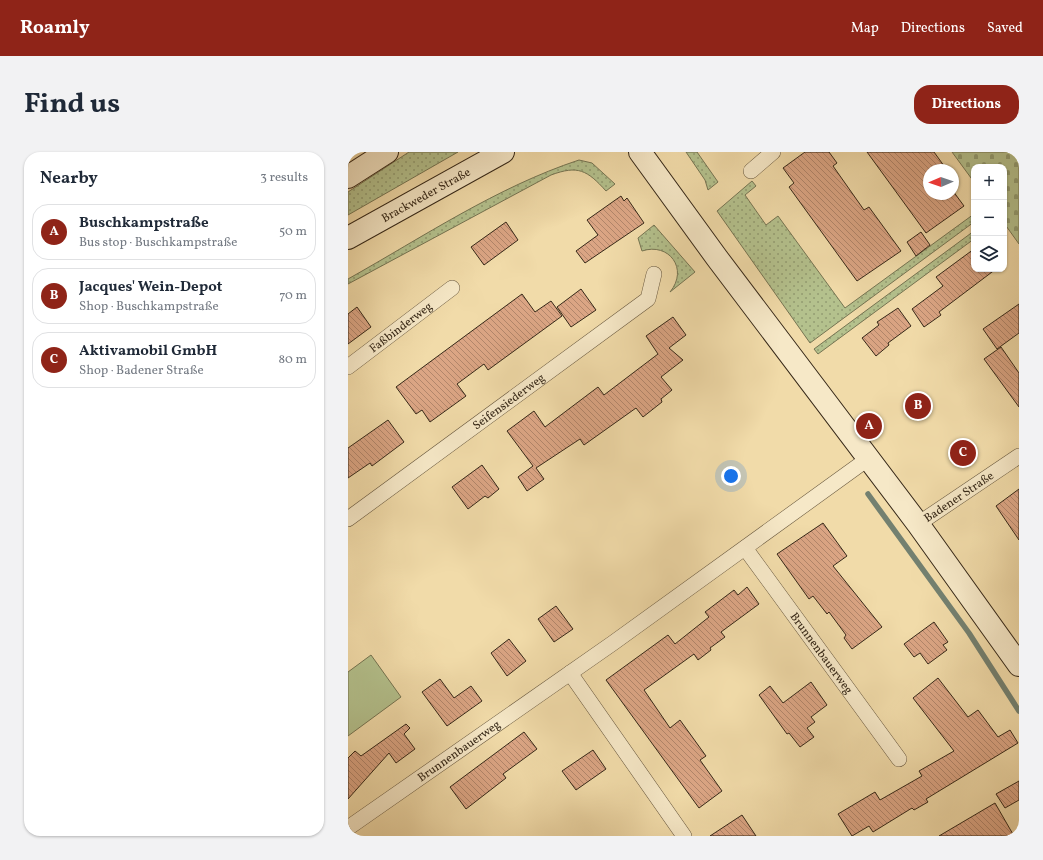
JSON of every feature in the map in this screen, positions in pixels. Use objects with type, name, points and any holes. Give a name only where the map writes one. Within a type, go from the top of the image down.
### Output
[{"type":"main road","points":[[348,177],[387,152]]},
{"type":"main road","name":"Brackweder Straße","points":[[348,238],[503,152]]},
{"type":"main road","points":[[640,152],[717,258],[918,524],[1019,665]]},
{"type":"street","points":[[751,171],[774,152]]},
{"type":"street","name":"Seifensiederweg","points":[[348,519],[648,299],[654,274]]},
{"type":"street","name":"Faßbinderweg","points":[[348,367],[452,288]]},
{"type":"street","name":"Badener Straße","points":[[918,524],[1019,456]]},
{"type":"street","name":"Brunnenbauerweg","points":[[348,829],[570,673],[869,458]]},
{"type":"street","name":"Brunnenbauerweg","points":[[745,548],[899,759]]},
{"type":"street","points":[[570,673],[684,836]]},
{"type":"street","points":[[348,829],[353,836]]},
{"type":"green space","points":[[409,152],[458,152],[348,215],[348,192]]},
{"type":"green space","points":[[686,152],[697,152],[718,182],[708,190],[705,180]]},
{"type":"green space","points":[[952,152],[1019,152],[1019,244],[1007,227],[1007,164],[971,164],[971,178]]},
{"type":"green space","points":[[579,160],[592,163],[615,184],[606,191],[593,178],[582,171],[575,170],[568,170],[551,175],[348,284],[348,279],[490,198],[549,171]]},
{"type":"green space","points":[[752,181],[756,186],[745,195],[766,225],[778,216],[845,308],[971,216],[971,224],[810,343],[717,211]]},
{"type":"green space","points":[[654,225],[695,272],[670,292],[677,275],[677,267],[673,260],[668,254],[660,250],[652,249],[642,251],[638,238]]},
{"type":"green space","points":[[971,233],[971,241],[818,354],[814,349]]},
{"type":"green space","points":[[371,655],[401,697],[348,736],[348,672]]},
{"type":"building","points":[[805,152],[829,152],[837,163],[833,166],[864,210],[869,207],[901,251],[857,281],[789,187],[794,183],[783,168]]},
{"type":"building","points":[[867,152],[934,152],[943,164],[923,164],[923,200],[959,199],[964,206],[926,233]]},
{"type":"building","points":[[621,196],[624,201],[627,198],[644,223],[585,263],[576,251],[598,235],[587,220]]},
{"type":"building","points":[[506,222],[518,240],[484,265],[471,247]]},
{"type":"building","points":[[921,232],[930,245],[916,256],[907,242]]},
{"type":"building","points":[[971,251],[971,272],[992,272],[939,312],[941,315],[924,327],[912,309],[943,286],[936,277]]},
{"type":"building","points":[[581,289],[596,310],[571,327],[557,307]]},
{"type":"building","points":[[522,294],[535,312],[551,301],[562,316],[488,370],[484,364],[457,384],[466,396],[430,422],[422,410],[416,414],[396,387]]},
{"type":"building","points":[[1019,304],[1019,333],[997,349],[983,329]]},
{"type":"building","points":[[357,307],[371,327],[348,344],[348,314]]},
{"type":"building","points":[[898,308],[911,326],[888,343],[889,345],[876,356],[862,338],[879,325],[877,322]]},
{"type":"building","points":[[673,317],[686,335],[669,348],[683,360],[661,377],[672,390],[661,399],[662,402],[643,417],[636,408],[584,445],[580,439],[536,468],[544,479],[527,491],[518,477],[533,466],[507,431],[534,411],[545,427],[598,387],[604,395],[658,354],[646,336]]},
{"type":"building","points":[[1001,347],[1019,373],[1019,407],[984,359]]},
{"type":"building","points":[[388,420],[404,442],[372,466],[370,463],[348,478],[348,448]]},
{"type":"building","points":[[482,465],[499,489],[488,498],[485,496],[468,509],[452,487]]},
{"type":"building","points":[[1019,489],[1019,540],[996,506]]},
{"type":"building","points":[[823,523],[847,556],[833,566],[882,627],[852,649],[844,638],[846,635],[829,612],[827,614],[813,596],[809,599],[777,554]]},
{"type":"building","points":[[747,587],[759,604],[721,632],[725,637],[710,648],[711,650],[698,660],[694,654],[644,690],[670,728],[680,720],[706,756],[700,760],[722,791],[699,808],[606,680],[668,635],[675,644],[709,617],[705,612],[734,590],[738,595]]},
{"type":"building","points":[[556,606],[573,629],[554,642],[538,619]]},
{"type":"building","points":[[934,622],[948,642],[943,645],[947,650],[928,664],[920,653],[914,657],[904,644]]},
{"type":"building","points":[[509,639],[526,661],[507,676],[491,653]]},
{"type":"building","points":[[938,678],[968,717],[978,710],[998,737],[1010,730],[1018,743],[926,799],[928,802],[914,810],[912,808],[873,832],[869,826],[852,836],[838,814],[875,792],[880,800],[922,776],[919,771],[954,751],[913,698]]},
{"type":"building","points":[[440,679],[454,698],[471,686],[482,701],[447,726],[422,692]]},
{"type":"building","points":[[811,682],[827,705],[811,717],[815,722],[807,728],[814,737],[800,747],[789,733],[787,734],[759,695],[770,686],[783,703]]},
{"type":"building","points":[[406,724],[410,728],[404,734],[415,749],[396,763],[389,753],[348,799],[348,758],[355,751],[361,756]]},
{"type":"building","points":[[524,732],[537,749],[503,774],[506,778],[466,809],[450,787]]},
{"type":"building","points":[[593,750],[606,769],[576,790],[562,771]]},
{"type":"building","points":[[1019,781],[1019,800],[1005,808],[996,794]]},
{"type":"building","points":[[995,803],[1014,836],[939,836]]},
{"type":"building","points":[[742,815],[756,836],[710,836]]},
{"type":"waterway","points":[[868,494],[969,633],[1019,711]]},
{"type":"place","name":"Jacques' Wein-Depot","points":[[918,406]]},
{"type":"place","name":"Buschkampstraße","points":[[869,426]]},
{"type":"place","name":"Aktivamobil GmbH","points":[[963,453]]}]
